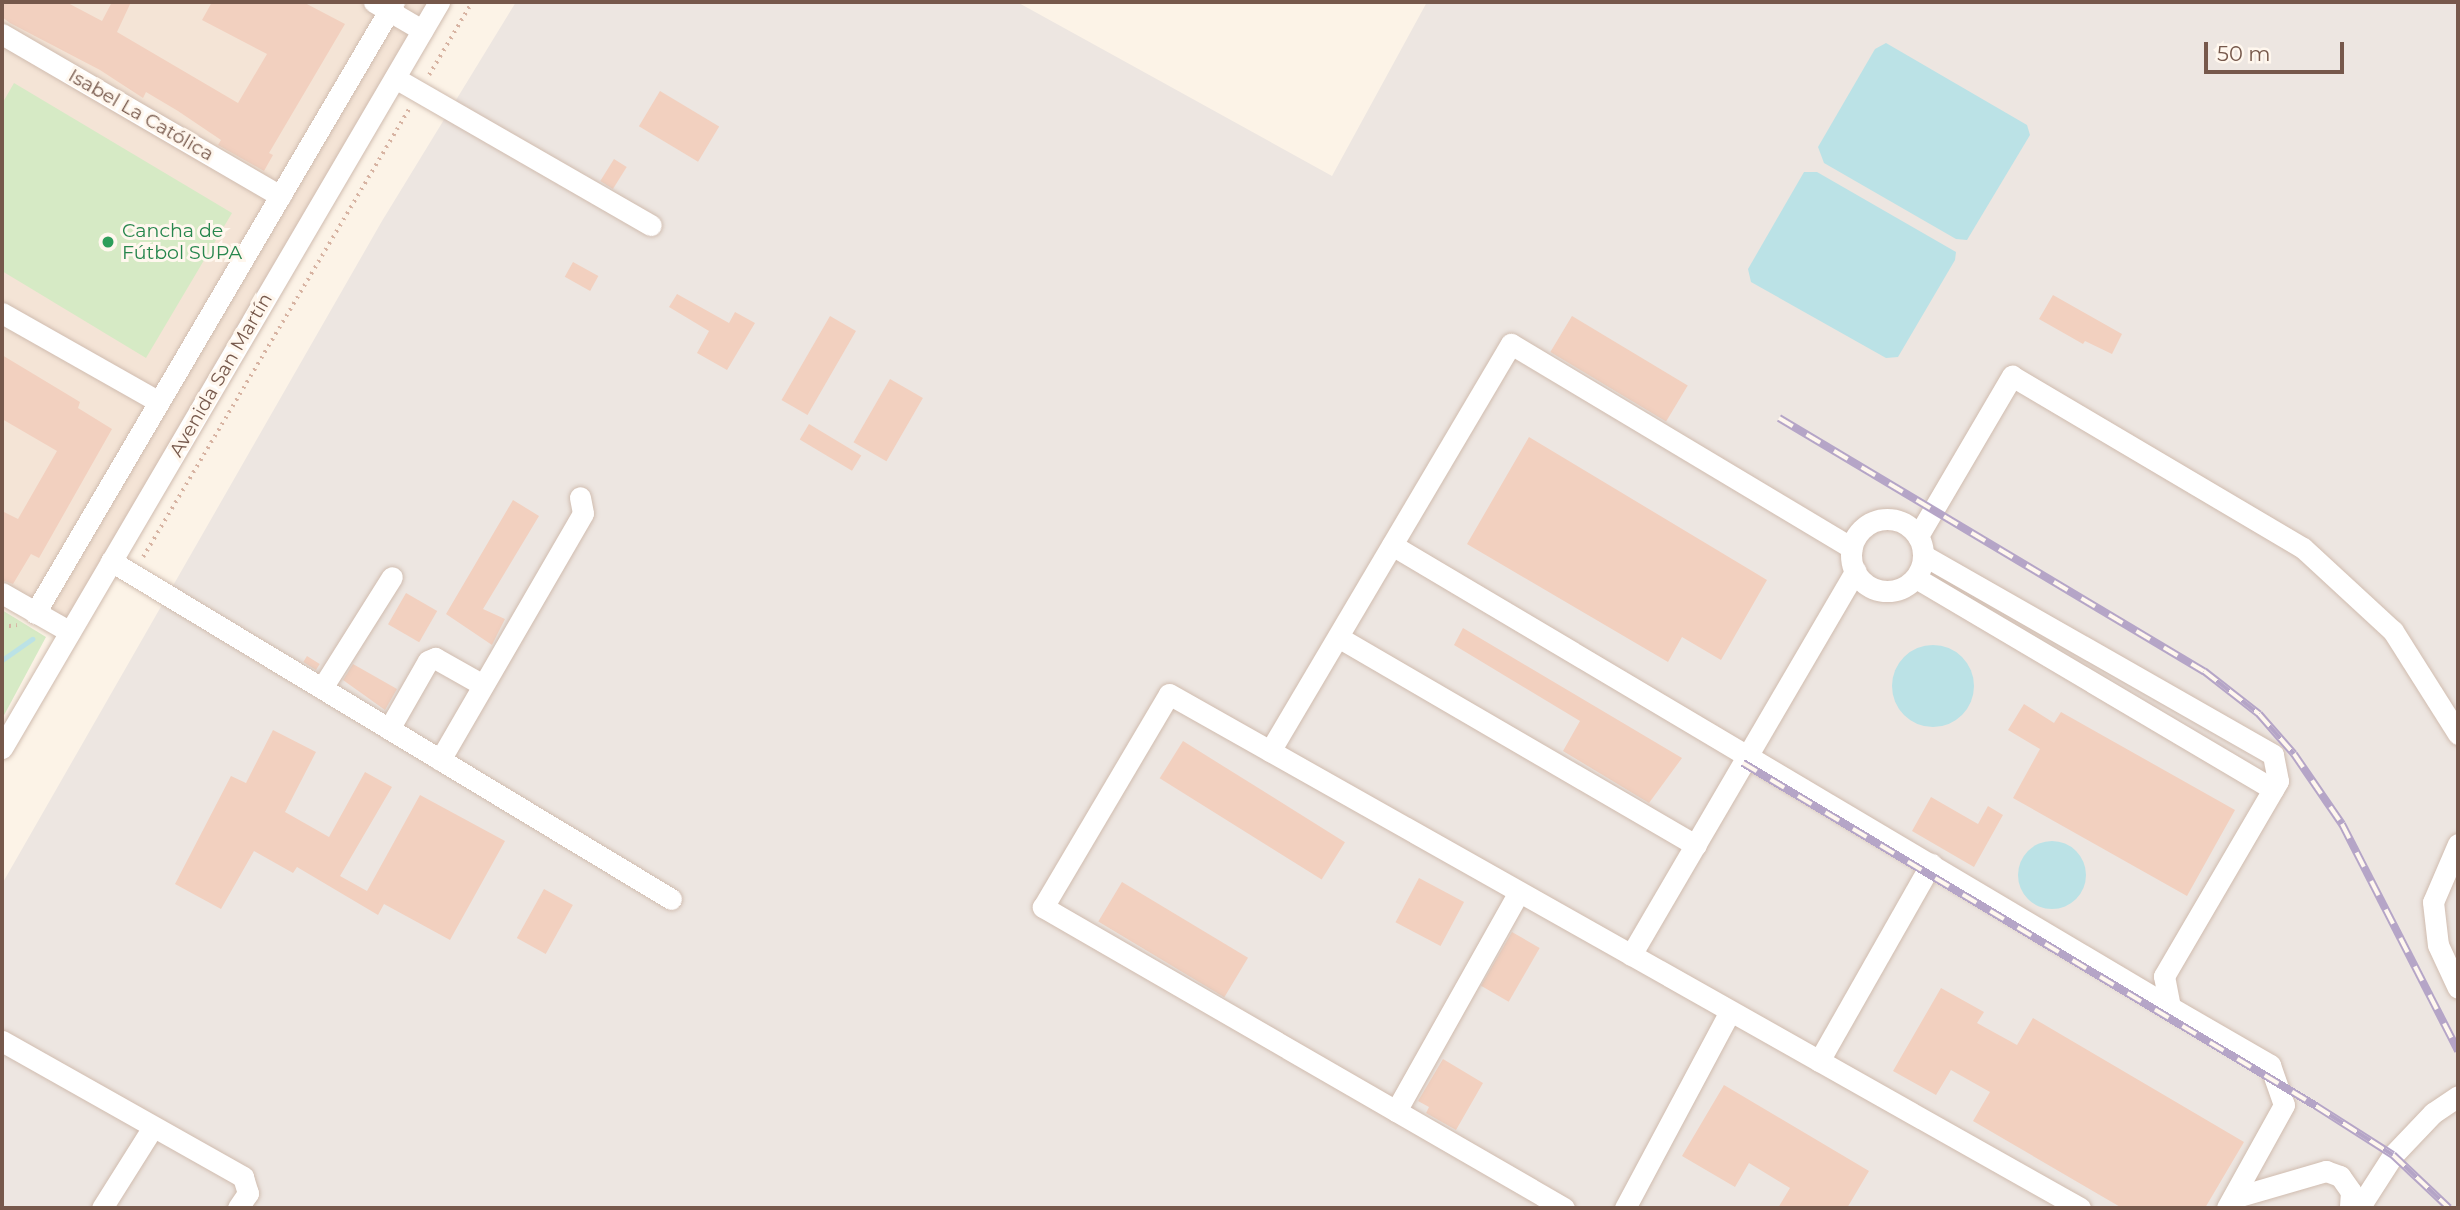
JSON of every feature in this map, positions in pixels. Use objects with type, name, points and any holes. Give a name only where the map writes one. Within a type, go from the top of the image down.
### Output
[{"type":"street","name":"Avenida San Martín","points":[[2,748],[439,2]]},
{"type":"street","name":"Avenida San Martín","points":[[31,618],[280,196],[385,5]]},
{"type":"street","points":[[385,5],[422,30]]},
{"type":"street","name":"Isabel La Católica","points":[[2,34],[280,196]]},
{"type":"street","points":[[395,78],[652,225]]},
{"type":"street","points":[[2,313],[159,402]]},
{"type":"street","points":[[1270,751],[1511,344],[1852,548]]},
{"type":"street","points":[[2170,1006],[2164,976],[2278,781],[2273,755],[1921,546],[1908,525],[1885,519],[1864,528],[1852,548],[1855,571],[1862,581],[1884,591],[1907,586],[1916,578],[1921,546],[2011,376],[2302,548],[2393,631],[2458,734]]},
{"type":"street","points":[[440,760],[583,513],[580,497]]},
{"type":"street","points":[[1392,545],[2270,1065],[2284,1105],[2230,1203]]},
{"type":"street","points":[[111,561],[671,899]]},
{"type":"street","points":[[1631,955],[1855,571]]},
{"type":"street","points":[[322,688],[392,577]]},
{"type":"street","points":[[1916,578],[2273,789]]},
{"type":"street","points":[[2,593],[31,618],[70,632]]},
{"type":"street","points":[[1338,637],[1696,845]]},
{"type":"street","points":[[389,729],[428,662],[435,658],[483,685]]},
{"type":"street","points":[[1564,1208],[1043,907],[1169,694],[2080,1208]]},
{"type":"street","points":[[2458,844],[2433,902],[2438,945],[2458,988]]},
{"type":"street","points":[[1819,1061],[1931,864]]},
{"type":"street","points":[[1396,1111],[1519,892]]},
{"type":"street","points":[[1625,1208],[1730,1011]]},
{"type":"street","points":[[2,1041],[243,1177],[248,1193],[238,1208]]},
{"type":"street","points":[[2359,1208],[2393,1155],[2433,1113],[2458,1096]]},
{"type":"street","points":[[102,1208],[153,1127]]},
{"type":"street","points":[[2230,1203],[2326,1171],[2340,1176],[2351,1192],[2350,1208]]},
{"type":"path","points":[[132,574],[472,2]]},
{"type":"path","points":[[2,626],[31,618]]},
{"type":"shaded area","points":[[2,2],[439,2],[70,632],[2,593]]},
{"type":"shaded area","points":[[516,2],[1017,2],[1332,176],[1427,2],[2458,2],[2458,1208],[2,1208],[2,884],[382,221]]},
{"type":"green space","name":"Cancha de Fútbol SUPA","points":[[14,83],[232,213],[146,358],[2,271],[2,104]]},
{"type":"green space","points":[[2,610],[46,637],[2,719]]},
{"type":"water","points":[[1886,43],[2027,125],[2030,135],[1967,240],[1956,239],[1824,163],[1818,147],[1875,49]]},
{"type":"water","points":[[1804,172],[1817,172],[1956,252],[1955,260],[1898,357],[1886,358],[1751,282],[1748,269]]},
{"type":"water","points":[[1925,645],[1941,645],[1956,652],[1967,663],[1974,678],[1971,702],[1962,715],[1941,727],[1925,727],[1910,720],[1899,709],[1892,694],[1892,678],[1899,663],[1910,652]]},
{"type":"water","points":[[2052,841],[2065,844],[2076,851],[2083,862],[2086,875],[2083,888],[2076,899],[2065,906],[2052,909],[2039,906],[2028,899],[2021,888],[2018,875],[2021,862],[2028,851],[2039,844]]},
{"type":"building","points":[[2,2],[66,2],[102,21],[112,2],[131,2],[117,32],[238,103],[267,54],[202,20],[212,2],[303,2],[345,24],[269,153],[273,155],[264,171],[218,145],[221,140],[146,92],[143,98],[100,70],[10,23],[2,17]]},
{"type":"building","points":[[660,91],[719,127],[698,162],[639,126]]},
{"type":"building","points":[[614,159],[627,167],[613,189],[600,181]]},
{"type":"building","points":[[573,262],[598,276],[590,291],[565,277]]},
{"type":"building","points":[[677,294],[729,323],[735,312],[755,323],[727,370],[697,353],[709,331],[669,307]]},
{"type":"building","points":[[2053,295],[2122,334],[2112,354],[2085,341],[2083,344],[2039,319]]},
{"type":"building","points":[[830,316],[856,331],[807,415],[782,400]]},
{"type":"building","points":[[1572,316],[1688,386],[1666,422],[1550,352]]},
{"type":"building","points":[[2,355],[80,402],[78,408],[112,429],[39,558],[31,554],[13,584],[2,580],[2,511],[18,519],[57,451],[2,419]]},
{"type":"building","points":[[890,379],[923,398],[886,461],[854,442]]},
{"type":"building","points":[[809,424],[861,455],[852,471],[800,439]]},
{"type":"building","points":[[1529,437],[1767,580],[1721,660],[1682,637],[1668,662],[1467,544]]},
{"type":"building","points":[[513,500],[539,516],[483,609],[505,619],[492,645],[446,614]]},
{"type":"building","points":[[406,593],[437,611],[419,642],[388,624]]},
{"type":"building","points":[[1463,628],[1682,758],[1649,803],[1563,751],[1580,721],[1454,645]]},
{"type":"building","points":[[307,656],[320,664],[316,670],[303,662]]},
{"type":"building","points":[[353,664],[397,689],[385,710],[343,680]]},
{"type":"building","points":[[2024,704],[2054,723],[2061,712],[2235,810],[2187,896],[2013,798],[2040,749],[2008,730]]},
{"type":"building","points":[[273,730],[316,752],[285,812],[329,837],[365,772],[392,787],[340,876],[367,891],[420,795],[505,841],[450,940],[384,904],[378,915],[297,867],[293,873],[254,851],[221,909],[175,884],[231,776],[246,783]]},
{"type":"building","points":[[1183,741],[1345,842],[1322,880],[1160,778]]},
{"type":"building","points":[[1931,797],[1978,824],[1988,806],[2003,815],[1974,867],[1912,831]]},
{"type":"building","points":[[1419,878],[1464,902],[1441,946],[1396,922]]},
{"type":"building","points":[[1122,882],[1248,958],[1224,997],[1098,921]]},
{"type":"building","points":[[544,889],[573,905],[546,954],[517,938]]},
{"type":"building","points":[[1512,932],[1540,948],[1509,1002],[1481,986]]},
{"type":"building","points":[[1941,988],[1984,1012],[1977,1023],[2017,1045],[2033,1018],[2244,1142],[2205,1208],[2122,1208],[1973,1121],[1990,1092],[1951,1070],[1936,1095],[1893,1071]]},
{"type":"building","points":[[1443,1059],[1483,1083],[1456,1130],[1426,1113],[1429,1107],[1418,1101]]},
{"type":"building","points":[[1724,1085],[1869,1171],[1847,1208],[1778,1208],[1790,1188],[1749,1163],[1735,1187],[1682,1156]]},
{"type":"waterway","points":[[2,660],[32,639]]},
{"type":"railway","points":[[1779,418],[2204,671],[2259,714],[2294,754],[2342,824],[2458,1051]]},
{"type":"railway","points":[[1743,763],[2316,1106],[2393,1155],[2449,1208]]},
{"type":"place","name":"Cancha de Fútbol SUPA","points":[[108,242]]}]
